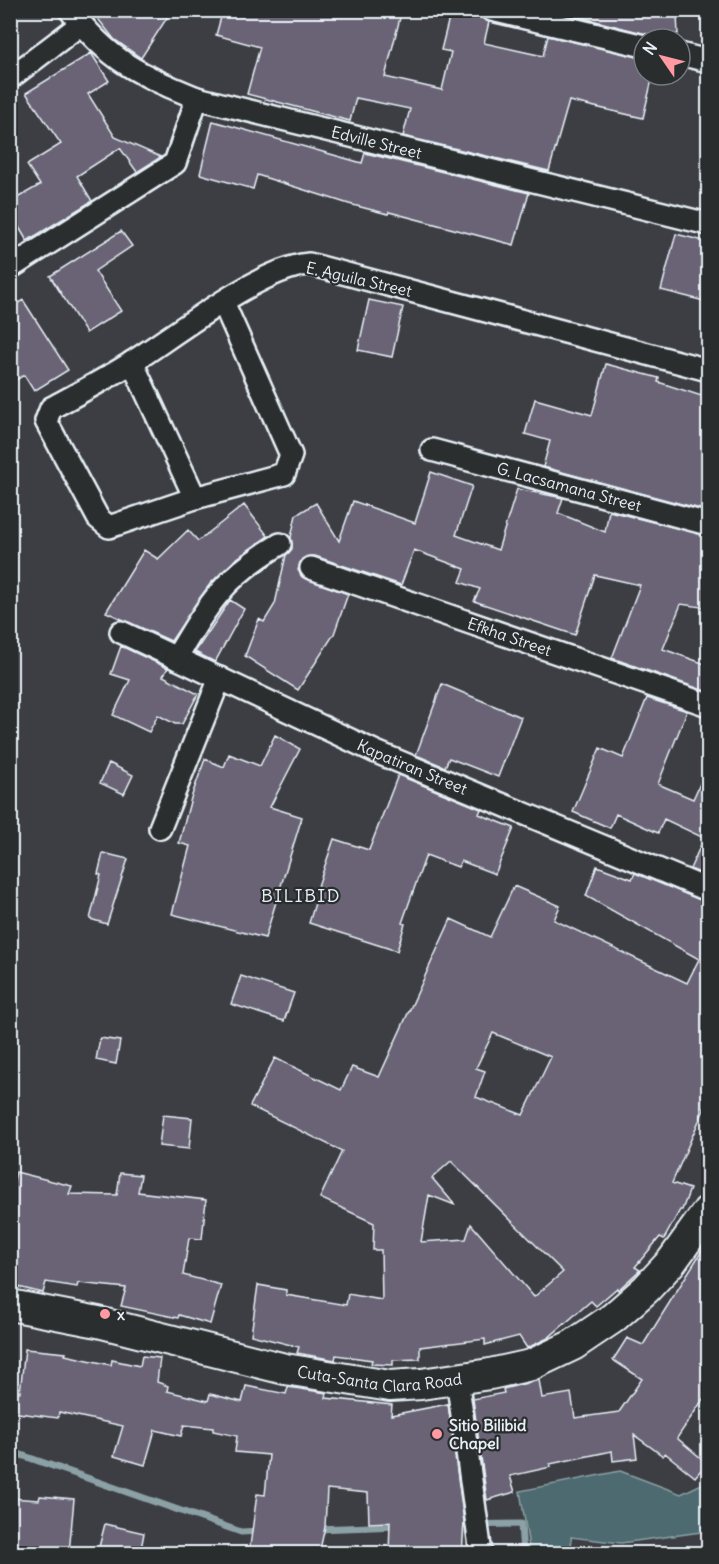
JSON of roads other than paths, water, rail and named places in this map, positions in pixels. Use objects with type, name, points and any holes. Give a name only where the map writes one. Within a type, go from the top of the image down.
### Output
[{"type":"street","points":[[492,10],[632,43]]},
{"type":"street","points":[[10,78],[76,17]]},
{"type":"street","name":"Edville Street","points":[[76,17],[110,54],[142,75],[197,98],[708,225]]},
{"type":"street","points":[[692,57],[708,61]]},
{"type":"street","points":[[10,268],[175,163],[197,98]]},
{"type":"street","name":"E. Aguila Street","points":[[195,498],[109,527],[98,518],[46,421],[51,408],[132,363],[223,302],[289,267],[309,264],[708,370]]},
{"type":"street","points":[[132,363],[195,498],[284,474],[291,455],[223,302]]},
{"type":"street","name":"G. Lacsamana Street","points":[[432,450],[708,524]]},
{"type":"street","points":[[176,658],[210,603],[229,579],[280,544]]},
{"type":"street","name":"Efkha Street","points":[[311,568],[708,705]]},
{"type":"street","name":"Kapatiran Street","points":[[121,632],[376,752],[708,890]]},
{"type":"street","points":[[160,828],[220,678]]},
{"type":"street","name":"Cuta-Santa Clara Road","points":[[10,1305],[98,1322],[285,1369],[390,1386],[457,1378],[531,1365],[573,1346],[613,1318],[646,1289],[704,1218]]},
{"type":"street","points":[[457,1378],[480,1553]]},
{"type":"water","points":[[620,1471],[681,1494],[708,1481],[708,1531],[621,1543],[571,1537],[572,1553],[530,1553],[520,1491]]},
{"type":"waterway","points":[[10,1451],[241,1532],[261,1531]]},
{"type":"waterway","points":[[455,1525],[521,1524],[523,1554]]},
{"type":"waterway","points":[[317,1529],[399,1526]]},
{"type":"place","name":"x","points":[[105,1314]]},
{"type":"place","name":"Sitio Bilibid Chapel","points":[[437,1434]]},
{"type":"district","name":"BILIBID","points":[[301,896]]}]
